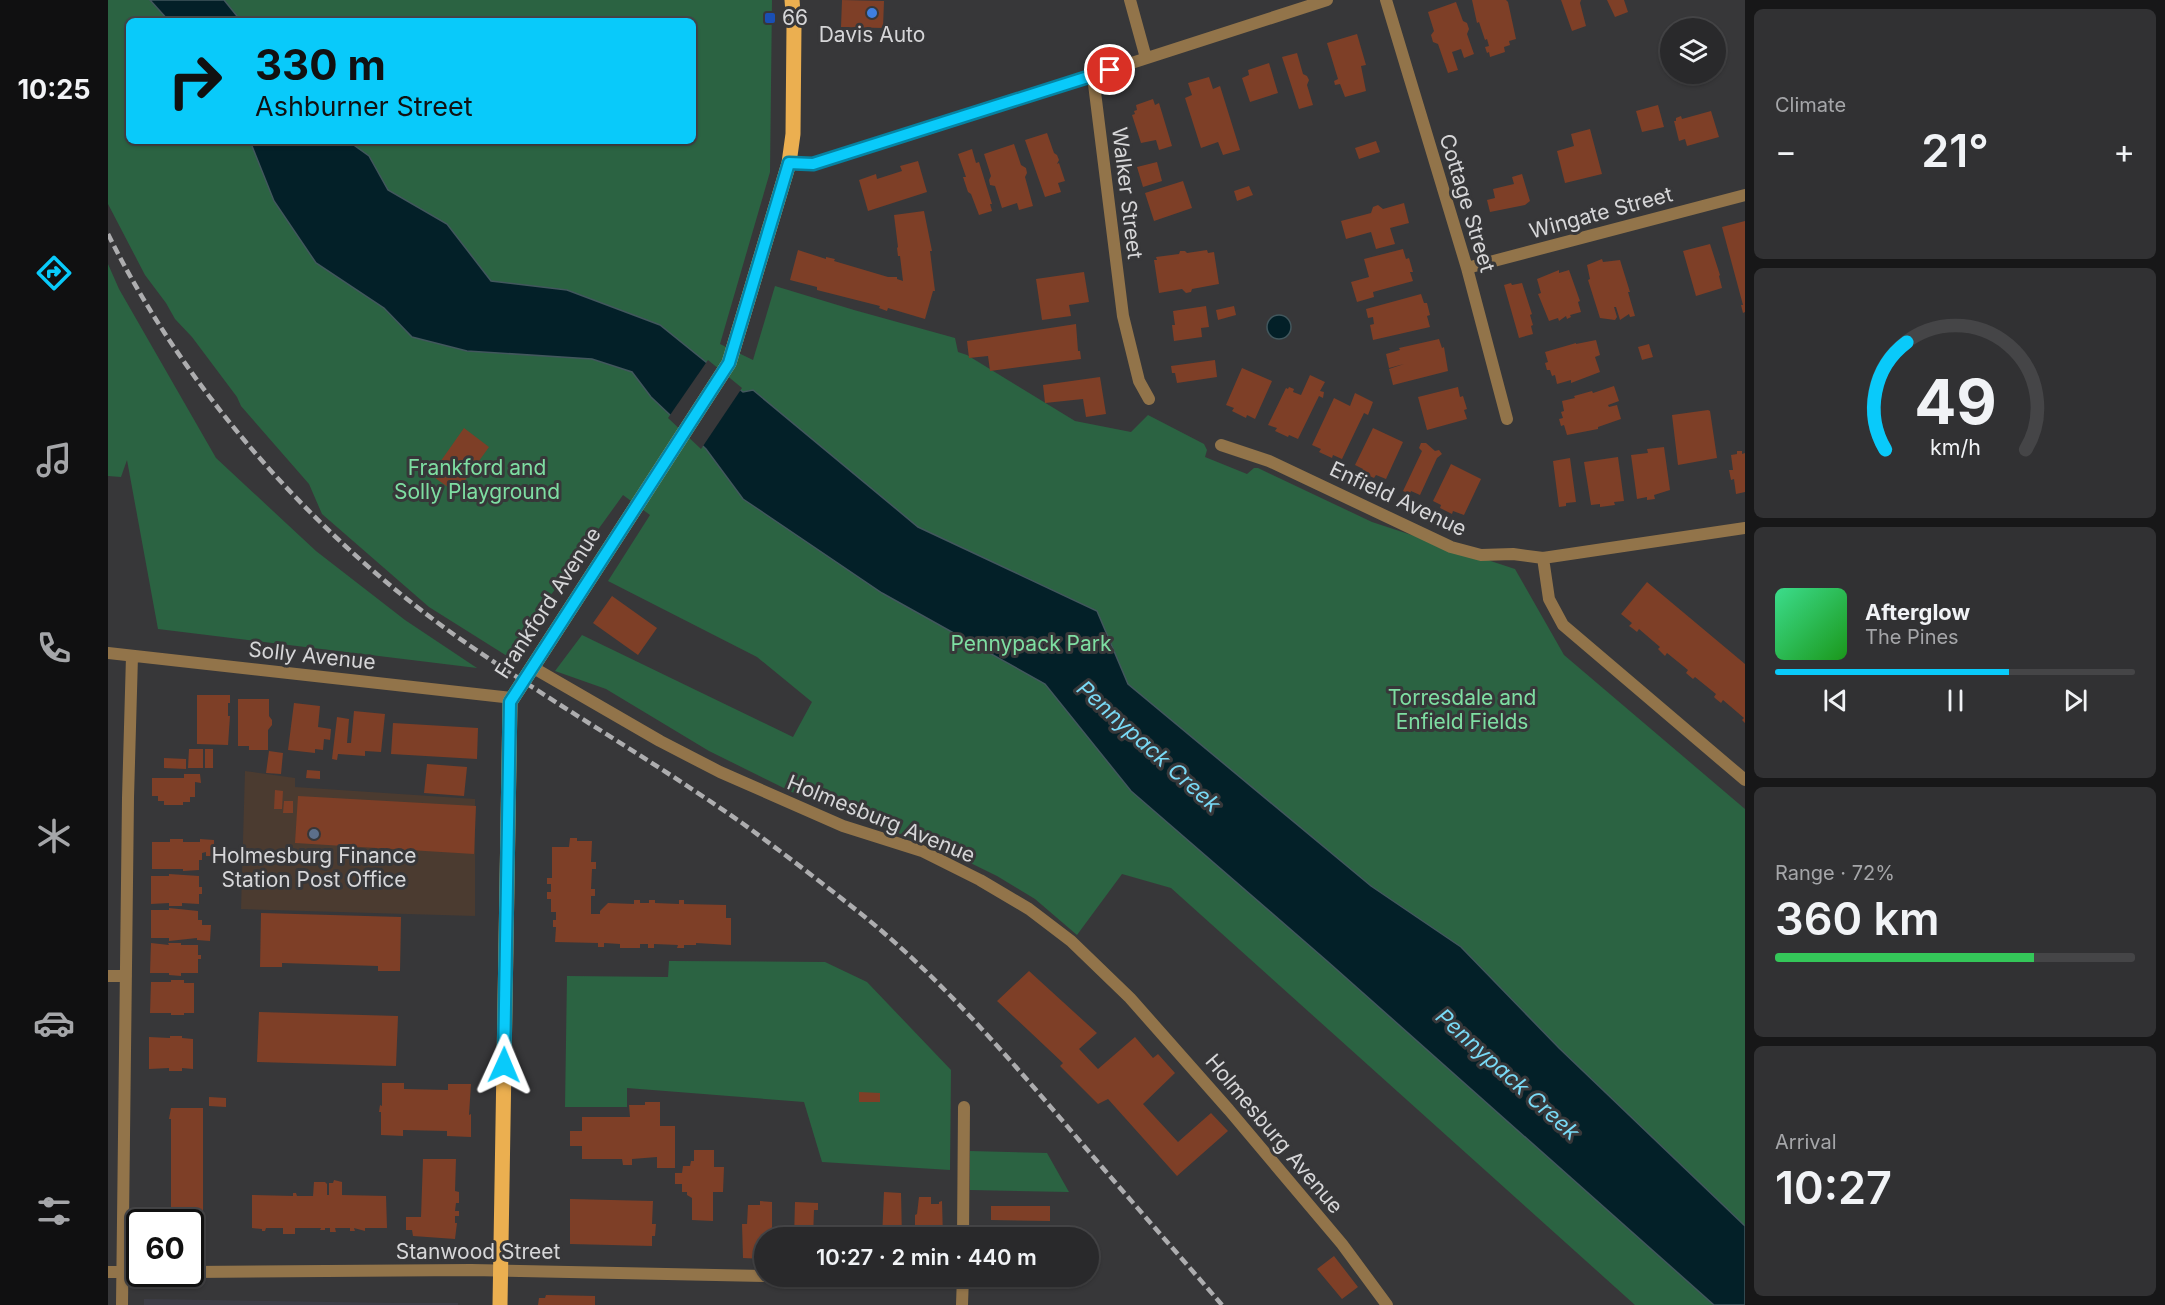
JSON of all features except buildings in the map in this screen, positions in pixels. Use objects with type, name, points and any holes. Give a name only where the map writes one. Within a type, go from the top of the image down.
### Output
[{"type":"main road","name":"Frankford Avenue","points":[[500,1305],[509,706],[512,698],[725,371],[736,344],[789,163],[793,134],[794,25],[792,0]]},
{"type":"street","points":[[1130,0],[1146,58]]},
{"type":"street","points":[[789,163],[813,164],[1327,0]]},
{"type":"street","name":"Cottage Street","points":[[1386,0],[1467,268],[1507,419]]},
{"type":"street","name":"Walker Street","points":[[1093,76],[1123,316],[1139,381],[1149,399]]},
{"type":"street","name":"Wingate Street","points":[[1467,268],[1745,195]]},
{"type":"street","name":"Enfield Avenue","points":[[1221,445],[1269,461],[1451,547],[1481,555],[1513,554],[1543,558]]},
{"type":"street","points":[[1745,528],[1543,558],[1549,599],[1563,625],[1745,780]]},
{"type":"street","name":"Solly Avenue","points":[[108,653],[512,698]]},
{"type":"street","points":[[122,1305],[132,656]]},
{"type":"street","name":"Holmesburg Avenue","points":[[532,667],[660,741],[720,772],[843,826],[922,851],[980,880],[1029,909],[1071,941],[1130,998],[1335,1235],[1387,1305]]},
{"type":"street","points":[[108,976],[126,976]]},
{"type":"street","points":[[963,1227],[964,1107]]},
{"type":"street","name":"Stanwood Street","points":[[204,1272],[501,1271],[754,1276]]},
{"type":"street","points":[[108,1272],[123,1272]]},
{"type":"street","points":[[963,1287],[963,1305]]},
{"type":"shaded area","points":[[245,771],[295,778],[295,787],[475,799],[475,916],[241,909]]},
{"type":"shaded area","points":[[144,1299],[458,1303],[458,1305],[144,1305]]},
{"type":"green space","name":"Pennypack Park","points":[[108,0],[772,0],[770,172],[720,344],[753,360],[775,286],[955,338],[958,352],[967,355],[1075,421],[1131,432],[1148,415],[1204,444],[1207,450],[1205,457],[1247,474],[1254,468],[1258,468],[1372,522],[1515,569],[1564,655],[1745,809],[1745,1305],[1635,1305],[1171,888],[1122,874],[1077,935],[1035,899],[997,876],[946,851],[802,797],[709,751],[606,689],[555,671],[582,635],[793,737],[812,702],[757,657],[608,581],[650,515],[623,495],[507,656],[429,607],[322,514],[309,484],[241,406],[237,397],[192,337],[175,319],[145,275],[108,204]]},
{"type":"green space","points":[[108,264],[119,289],[216,458],[316,551],[405,620],[477,668],[158,629],[127,460],[121,477],[108,476]]},
{"type":"green space","points":[[669,961],[825,962],[867,982],[951,1070],[950,1170],[822,1162],[804,1102],[627,1088],[627,1107],[565,1107],[567,976],[668,977]]},
{"type":"green space","points":[[970,1151],[1047,1153],[1069,1192],[970,1190]]},
{"type":"water","points":[[150,0],[224,0],[239,18],[166,18]]},
{"type":"water","name":"Pennypack Creek","points":[[251,144],[352,144],[369,156],[388,190],[447,224],[491,281],[567,290],[660,325],[743,392],[753,390],[918,527],[1097,611],[1128,684],[1371,886],[1461,947],[1559,1048],[1745,1226],[1745,1305],[1714,1305],[1327,961],[1131,791],[1045,684],[882,593],[743,499],[706,449],[651,397],[632,372],[592,359],[467,351],[412,337],[384,308],[316,263],[274,201]]},
{"type":"water","points":[[1279,315],[1288,318],[1291,327],[1288,336],[1279,339],[1270,336],[1267,327],[1270,318]]},
{"type":"pier","points":[[708,360],[742,388],[701,449],[668,418]]},
{"type":"railway","points":[[108,234],[140,293],[177,351],[217,407],[262,461],[309,511],[360,559],[412,603],[466,643],[742,823],[831,890],[889,938],[945,990],[998,1046],[1222,1305]]},
{"type":"place","name":"Davis Auto","points":[[872,13]]},
{"type":"place","name":"66","points":[[770,18]]},
{"type":"place","name":"Holmesburg Finance Station Post Office","points":[[314,834]]},
{"type":"route","points":[[504,1065],[510,702],[725,371],[736,344],[789,163],[813,164],[1110,70]]},
{"type":"park label","name":"Frankford and Solly Playground","points":[[477,480]]},
{"type":"park label","name":"Torresdale and Enfield Fields","points":[[1462,710]]}]
